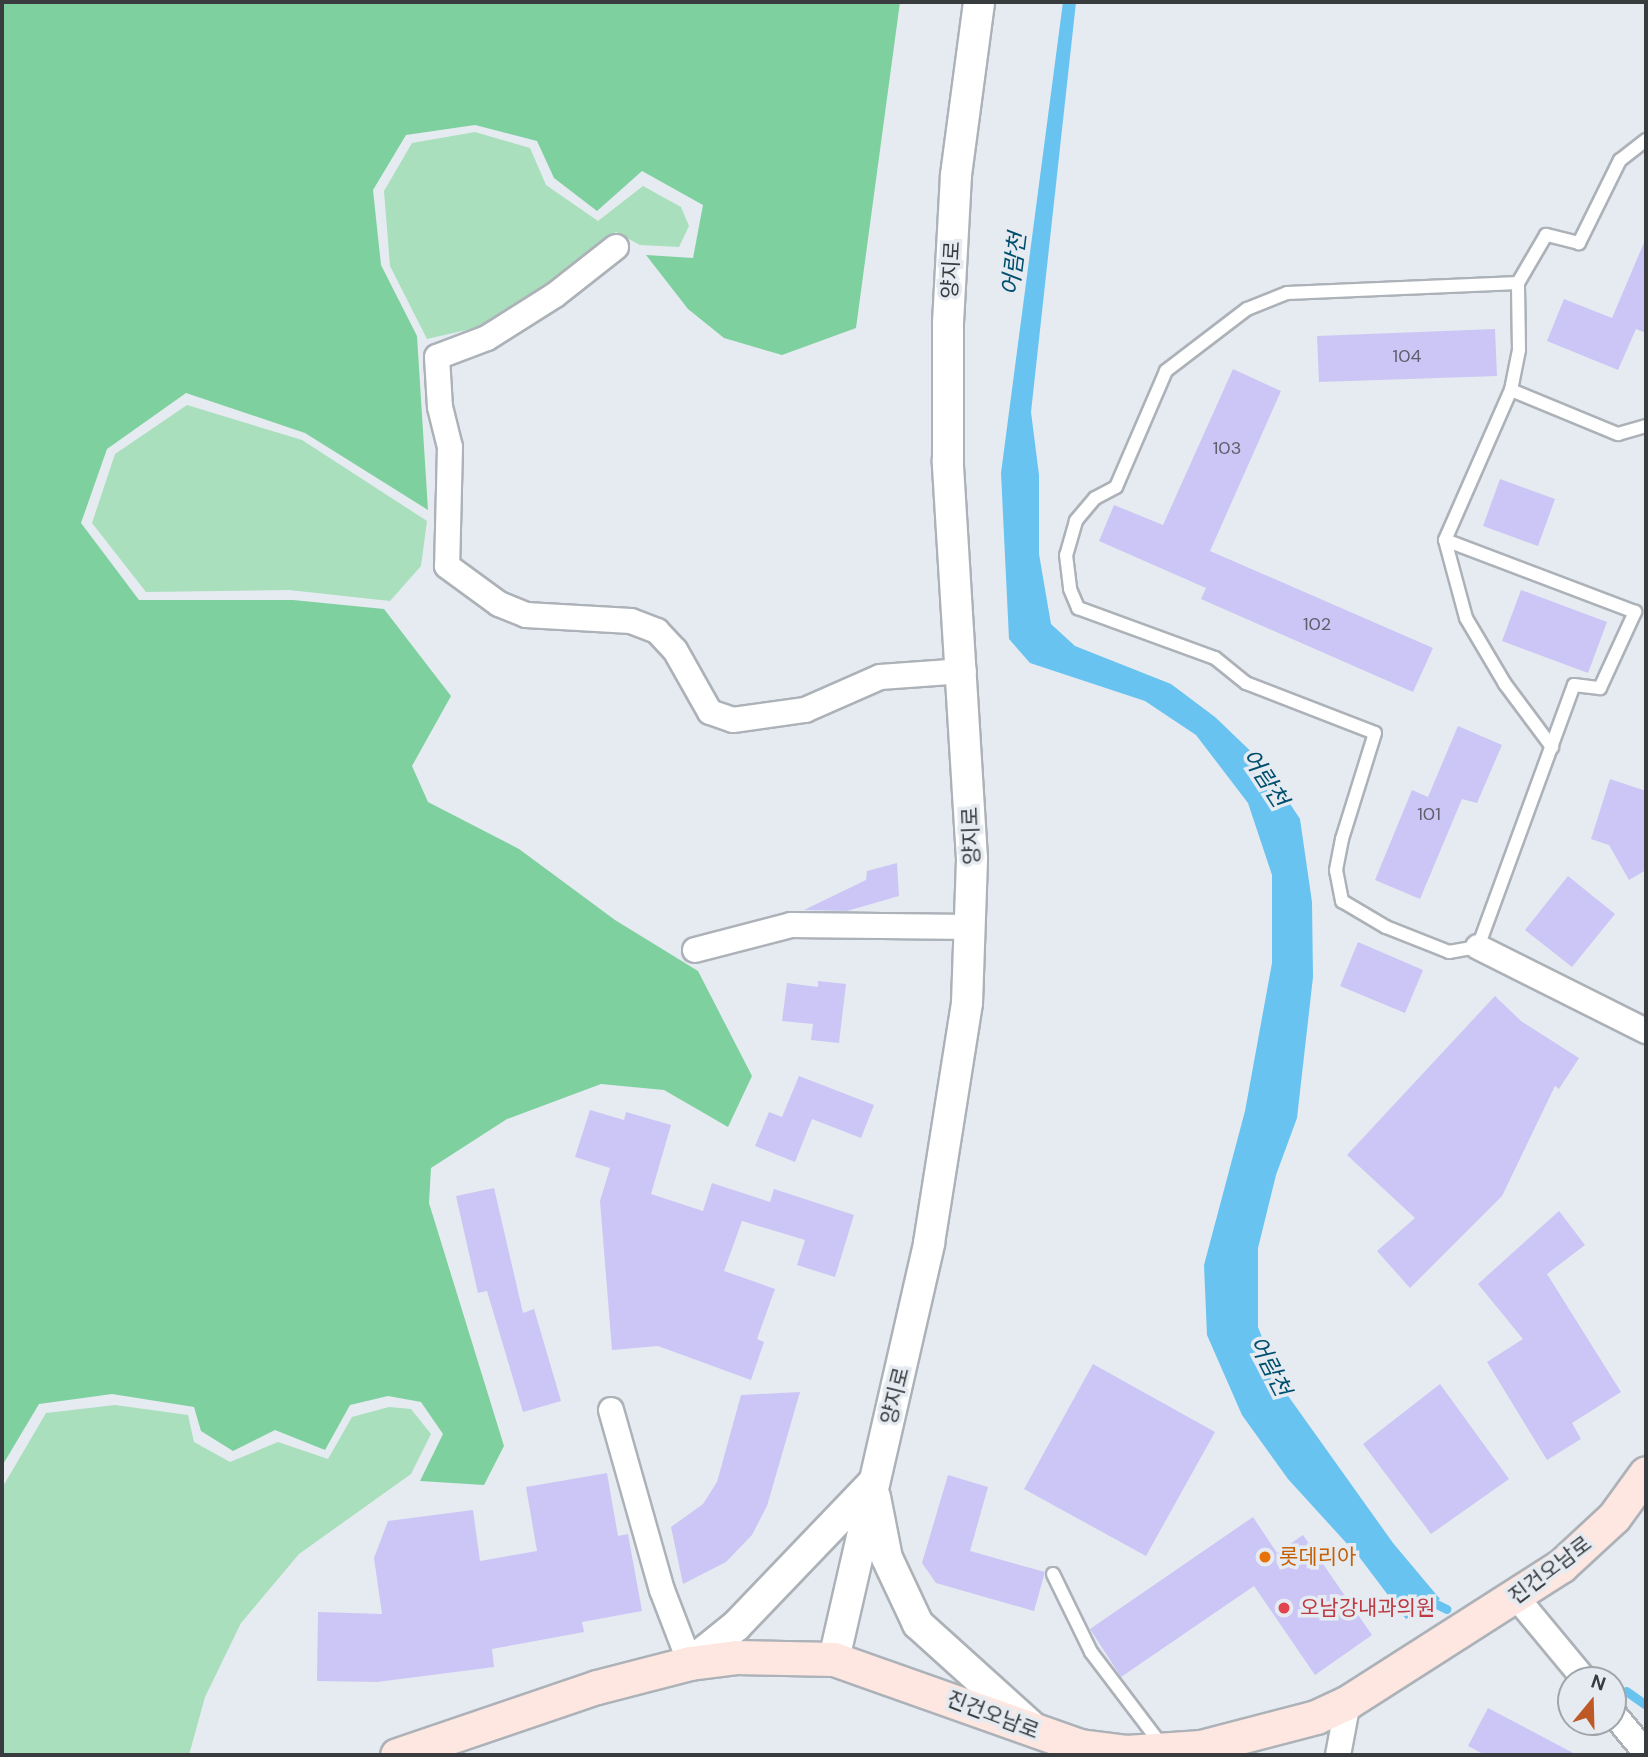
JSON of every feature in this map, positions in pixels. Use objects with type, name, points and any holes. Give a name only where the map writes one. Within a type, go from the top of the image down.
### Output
[{"type":"main road","name":"진건오남로","points":[[397,1755],[597,1687],[690,1663],[736,1657],[834,1659],[896,1678],[1081,1751],[1166,1750],[1235,1739],[1316,1717],[1348,1702],[1517,1598],[1587,1545],[1646,1473]]},
{"type":"street","name":"양지로","points":[[834,1659],[929,1242],[967,1003],[972,927],[964,671],[948,461],[948,323],[956,175],[979,2]]},
{"type":"street","points":[[616,247],[555,295],[486,338],[437,356],[450,447],[447,566],[499,604],[526,615],[631,621],[657,631],[676,650],[710,712],[733,720],[805,710],[880,677],[964,671]]},
{"type":"street","points":[[695,950],[791,925],[972,927]]},
{"type":"street","points":[[1478,947],[1646,1031]]},
{"type":"street","points":[[611,1410],[662,1590],[690,1663],[736,1626],[873,1483]]},
{"type":"street","points":[[873,1483],[887,1558],[918,1624],[1038,1733]]},
{"type":"street","points":[[1517,1598],[1573,1666]]},
{"type":"street","points":[[1338,1755],[1348,1702]]},
{"type":"street","points":[[1627,1730],[1646,1753]]},
{"type":"lane","points":[[1552,747],[1505,684],[1466,618],[1445,540],[1511,390],[1519,350],[1518,283],[1546,235],[1579,243],[1620,160],[1646,140]]},
{"type":"lane","points":[[1445,540],[1635,612],[1600,688],[1574,685],[1478,947],[1449,952],[1386,927],[1342,901],[1336,870],[1342,839],[1375,733],[1247,683],[1215,658],[1078,608],[1066,555],[1076,521],[1096,498],[1116,488],[1166,371],[1247,309],[1287,293],[1518,283]]},
{"type":"lane","points":[[1511,390],[1618,434],[1646,426]]},
{"type":"lane","points":[[1053,1574],[1091,1652],[1166,1750]]},
{"type":"green space","points":[[2,2],[900,2],[856,328],[782,355],[724,338],[688,309],[646,255],[693,258],[703,205],[642,171],[597,211],[554,178],[537,141],[475,125],[406,135],[373,190],[381,265],[417,336],[428,510],[305,433],[186,393],[107,449],[81,523],[139,600],[293,600],[384,609],[451,696],[412,766],[428,802],[519,849],[615,920],[698,971],[752,1076],[728,1127],[664,1090],[601,1084],[507,1119],[431,1168],[429,1203],[504,1446],[484,1485],[420,1481],[443,1434],[421,1402],[388,1396],[350,1405],[325,1450],[275,1430],[233,1451],[201,1431],[194,1407],[112,1394],[39,1404],[2,1466]]},
{"type":"green space","points":[[475,132],[530,148],[546,185],[598,221],[643,186],[681,207],[689,226],[679,247],[640,245],[616,232],[529,297],[475,328],[427,339],[390,266],[384,191],[412,143]]},
{"type":"green space","points":[[187,405],[302,440],[427,521],[421,566],[390,601],[289,590],[146,592],[92,523],[115,454]]},
{"type":"green space","points":[[115,1405],[188,1415],[194,1442],[230,1462],[278,1442],[328,1459],[352,1417],[389,1407],[411,1409],[431,1434],[411,1474],[299,1554],[241,1623],[205,1697],[189,1755],[2,1755],[2,1488],[46,1413]]},
{"type":"water","points":[[1063,2],[1076,2],[1031,412],[1039,475],[1039,554],[1051,624],[1075,646],[1171,684],[1215,717],[1264,764],[1300,819],[1312,902],[1313,977],[1297,1118],[1276,1175],[1258,1248],[1258,1327],[1281,1386],[1393,1543],[1440,1599],[1406,1619],[1360,1558],[1288,1479],[1242,1415],[1207,1335],[1204,1265],[1245,1111],[1272,963],[1272,875],[1248,803],[1196,735],[1145,701],[1030,663],[1009,639],[1001,473]]},
{"type":"building","points":[[1646,238],[1646,333],[1636,329],[1618,370],[1547,341],[1564,299],[1612,318]]},
{"type":"building","points":[[1495,329],[1497,376],[1319,382],[1317,336]]},
{"type":"building","points":[[1233,369],[1281,391],[1210,551],[1433,648],[1413,692],[1201,599],[1206,588],[1099,541],[1114,505],[1163,525]]},
{"type":"building","points":[[1500,479],[1555,499],[1538,546],[1483,526]]},
{"type":"building","points":[[1521,590],[1607,622],[1588,673],[1502,641]]},
{"type":"building","points":[[1458,726],[1502,745],[1477,803],[1462,799],[1420,899],[1375,880],[1412,790],[1428,797]]},
{"type":"building","points":[[1610,779],[1646,791],[1646,870],[1629,880],[1609,845],[1591,839]]},
{"type":"building","points":[[897,863],[899,896],[847,911],[804,910],[866,880],[867,871]]},
{"type":"building","points":[[1568,876],[1615,914],[1572,967],[1525,930]]},
{"type":"building","points":[[1358,942],[1423,970],[1405,1013],[1340,986]]},
{"type":"building","points":[[818,981],[846,984],[839,1043],[811,1040],[813,1024],[782,1021],[787,983],[818,987]]},
{"type":"building","points":[[1495,996],[1521,1021],[1579,1058],[1559,1089],[1555,1086],[1502,1196],[1410,1288],[1377,1251],[1415,1218],[1347,1155]]},
{"type":"building","points":[[799,1076],[874,1105],[861,1138],[812,1119],[795,1162],[755,1146],[769,1112],[782,1117]]},
{"type":"building","points":[[590,1110],[624,1120],[626,1112],[671,1125],[651,1194],[703,1211],[712,1183],[770,1202],[774,1189],[854,1215],[835,1277],[797,1265],[805,1240],[742,1221],[724,1271],[775,1289],[757,1339],[764,1342],[751,1380],[658,1346],[612,1350],[600,1201],[610,1168],[575,1157]]},
{"type":"building","points":[[494,1188],[523,1313],[534,1309],[561,1401],[523,1412],[487,1291],[478,1293],[456,1196]]},
{"type":"building","points":[[1559,1211],[1585,1245],[1547,1274],[1621,1392],[1572,1423],[1581,1439],[1547,1460],[1487,1362],[1523,1339],[1478,1284]]},
{"type":"building","points":[[1093,1364],[1215,1432],[1146,1556],[1024,1489]]},
{"type":"building","points":[[1440,1384],[1509,1479],[1431,1534],[1363,1444]]},
{"type":"building","points":[[800,1392],[767,1506],[752,1535],[726,1562],[683,1584],[671,1527],[703,1504],[717,1482],[741,1395]]},
{"type":"building","points":[[607,1473],[618,1536],[628,1534],[642,1611],[582,1622],[584,1632],[492,1649],[494,1667],[377,1682],[317,1681],[318,1612],[382,1614],[374,1558],[388,1521],[473,1510],[480,1561],[537,1551],[526,1487]]},
{"type":"building","points":[[948,1475],[988,1487],[970,1551],[1045,1572],[1034,1611],[936,1583],[922,1563]]},
{"type":"building","points":[[1253,1517],[1277,1553],[1303,1535],[1372,1635],[1315,1675],[1254,1586],[1121,1677],[1090,1629]]},
{"type":"building","points":[[1488,1708],[1577,1755],[1485,1755],[1468,1746]]},
{"type":"waterway","name":"어람천","points":[[1424,1598],[1447,1609]]},
{"type":"waterway","name":"어람천","points":[[1627,1692],[1646,1705]]},
{"type":"place","name":"롯데리아","points":[[1265,1557]]},
{"type":"place","name":"오남강내과의원","points":[[1284,1608]]}]
